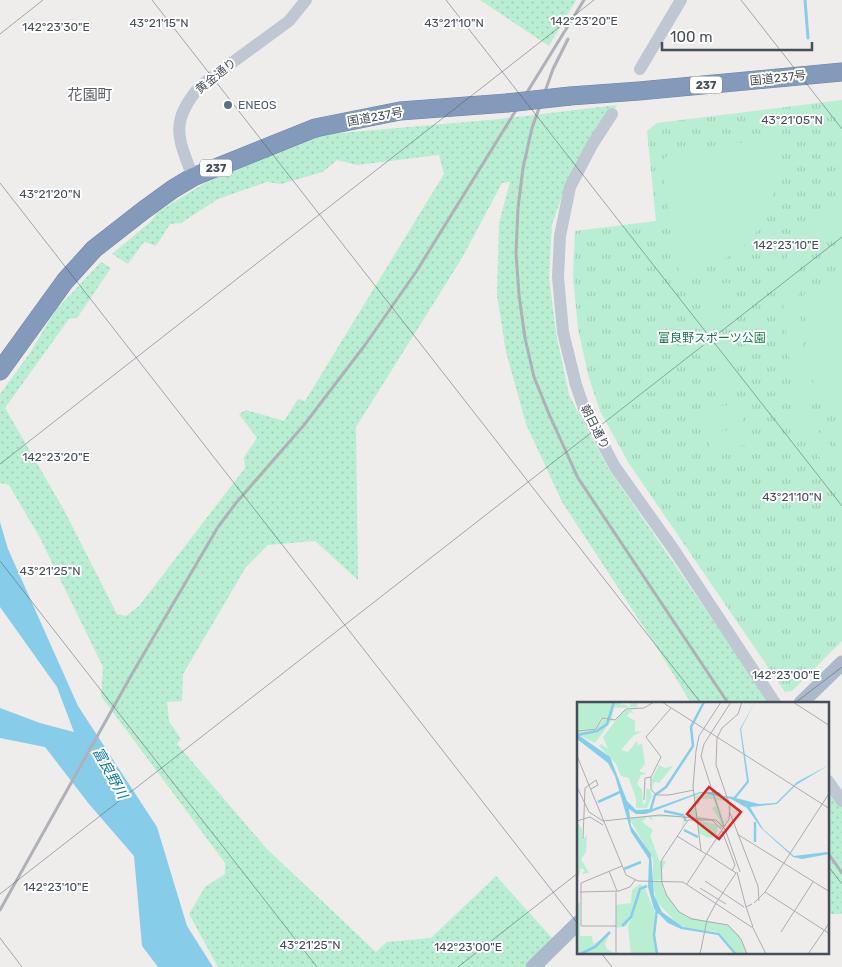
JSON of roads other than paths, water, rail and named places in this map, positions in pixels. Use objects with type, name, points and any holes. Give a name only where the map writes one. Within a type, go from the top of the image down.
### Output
[{"type":"highway","name":"国道237号","points":[[0,371],[65,281],[94,249],[144,210],[173,189],[194,177],[315,128],[400,111],[507,104],[570,96],[842,72]]},
{"type":"main road","points":[[802,702],[842,663]]},
{"type":"main road","points":[[533,967],[577,924]]},
{"type":"street","name":"黄金通り","points":[[194,177],[178,135],[181,113],[189,99],[200,86],[289,21],[306,0]]},
{"type":"street","points":[[640,69],[681,0]]},
{"type":"street","name":"朝日通り","points":[[612,114],[592,145],[570,187],[560,236],[558,277],[563,332],[576,385],[585,411],[615,467],[674,550],[774,702]]},
{"type":"street","points":[[830,784],[842,801]]},
{"type":"water","name":"富良野川","points":[[0,522],[8,549],[78,706],[157,827],[187,926],[213,967],[158,967],[142,946],[134,856],[89,804],[45,747],[0,738],[0,708],[40,723],[74,732],[57,687],[0,607]]},
{"type":"waterway","points":[[805,0],[808,38]]},
{"type":"railway","points":[[0,910],[132,674],[218,527],[236,503],[304,425],[365,345],[416,272],[584,0]]},
{"type":"railway","points":[[568,39],[553,69],[532,128],[523,168],[518,208],[516,253],[519,295],[525,338],[534,377],[578,478],[727,702]]},
{"type":"railway","points":[[830,856],[842,873]]},
{"type":"place","name":"ENEOS","points":[[228,105]]},
{"type":"district","name":"花園町","points":[[90,95]]},
{"type":"park label","name":"富良野スポーツ公園","points":[[712,338]]}]
